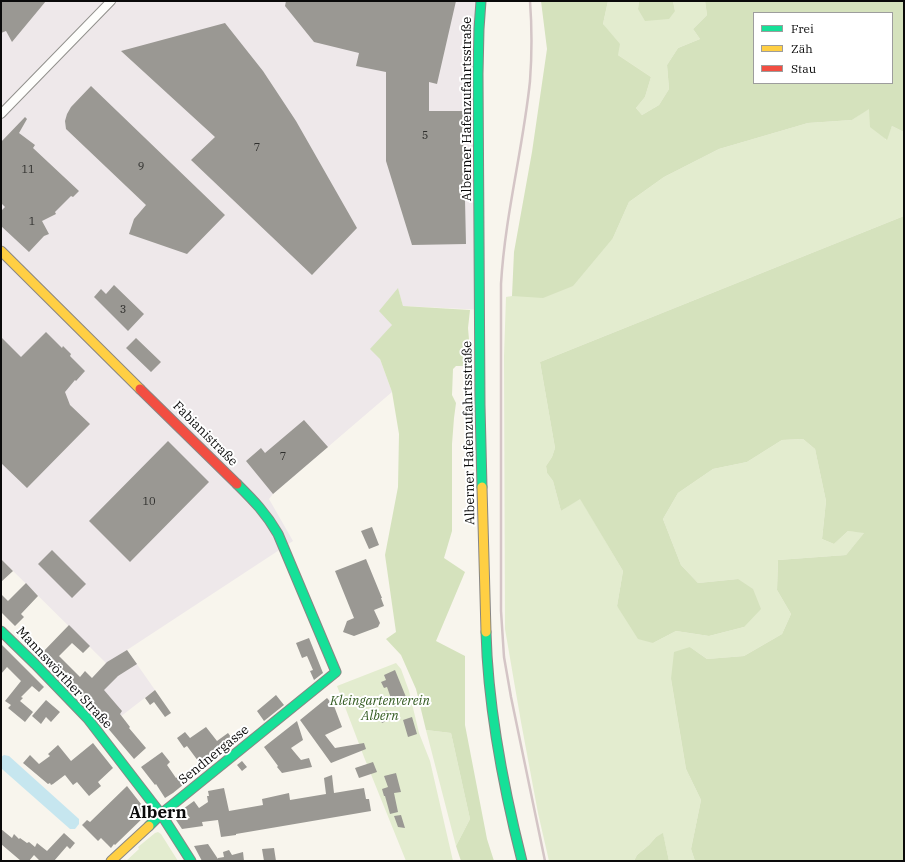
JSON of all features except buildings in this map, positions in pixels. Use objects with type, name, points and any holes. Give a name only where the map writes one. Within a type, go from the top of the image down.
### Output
[{"type":"street","points":[[1,114],[111,1]]},
{"type":"street","name":"Alberner Hafenzufahrtsstraße","points":[[481,1],[478,74],[480,405],[486,636],[495,733],[513,826],[522,861]]},
{"type":"street","name":"Fabianistraße","points":[[1,251],[261,508],[271,521],[278,534],[336,672]]},
{"type":"street","name":"Mannswörther Straße","points":[[1,630],[88,719],[161,814],[191,861]]},
{"type":"street","name":"Sendnergasse","points":[[110,861],[161,814],[336,672]]},
{"type":"shaded area","points":[[1,1],[486,1],[483,27],[485,310],[403,306],[398,289],[392,325],[380,359],[392,392],[269,499],[293,541],[127,650],[155,690],[120,717],[105,724],[78,693],[106,663],[1,559]]},
{"type":"green space","points":[[541,1],[608,1],[603,24],[620,44],[618,55],[651,77],[645,97],[636,108],[642,115],[659,105],[669,89],[667,65],[678,48],[700,39],[693,29],[707,15],[705,1],[904,1],[904,132],[892,126],[887,140],[870,127],[869,109],[852,120],[808,123],[719,149],[664,177],[629,202],[613,238],[573,286],[543,298],[512,296],[514,252],[532,152],[547,49]]},
{"type":"green space","points":[[608,1],[639,1],[638,9],[675,11],[673,1],[705,1],[707,15],[693,29],[700,39],[678,48],[667,65],[669,89],[659,105],[642,115],[636,108],[645,97],[651,77],[618,55],[603,24]]},
{"type":"green space","points":[[639,1],[673,1],[675,11],[669,19],[645,21],[638,9]]},
{"type":"green space","points":[[869,108],[886,140],[892,126],[904,132],[904,216],[540,362],[555,448],[552,457],[546,466],[547,473],[553,481],[561,511],[580,498],[623,571],[617,606],[653,643],[676,631],[709,636],[744,627],[738,579],[698,583],[681,565],[663,519],[678,493],[713,469],[747,462],[782,440],[803,439],[815,449],[826,501],[822,539],[834,544],[848,531],[865,532],[846,555],[778,560],[777,590],[791,614],[782,634],[744,656],[707,659],[690,647],[671,679],[686,769],[701,800],[691,849],[695,861],[669,861],[663,834],[656,837],[637,855],[634,861],[549,861],[538,813],[505,629],[504,356],[506,297],[512,296],[613,238],[629,202],[664,177],[719,149],[808,123],[852,120]]},
{"type":"green space","points":[[904,216],[904,861],[695,861],[691,849],[701,800],[686,769],[671,679],[674,652],[690,647],[707,659],[744,656],[782,634],[791,614],[777,590],[778,560],[846,555],[864,533],[848,531],[834,544],[822,539],[826,501],[815,449],[803,439],[782,440],[747,462],[713,469],[678,493],[663,519],[681,565],[698,583],[738,579],[753,589],[761,609],[744,627],[709,636],[676,631],[653,643],[638,639],[617,606],[623,571],[580,499],[561,511],[553,481],[547,473],[546,466],[552,457],[555,448],[540,362]]},
{"type":"green space","points":[[398,288],[403,306],[470,310],[468,328],[470,351],[468,366],[456,366],[453,369],[452,395],[456,403],[452,444],[452,531],[444,558],[465,572],[436,641],[465,656],[465,725],[487,839],[494,861],[461,861],[456,846],[470,819],[451,733],[426,730],[416,689],[401,655],[386,639],[396,632],[385,555],[398,487],[399,434],[392,392],[380,359],[370,349],[392,325],[379,311]]},
{"type":"green space","name":"Kleingartenverein Albern","points":[[396,663],[401,669],[409,691],[419,733],[430,761],[453,861],[406,861],[337,686]]},
{"type":"green space","points":[[426,730],[451,733],[470,819],[456,846]]},
{"type":"green space","points":[[158,832],[161,834],[178,861],[126,861],[139,849],[138,847]]},
{"type":"green space","points":[[663,833],[669,861],[634,861],[637,855],[656,837]]},
{"type":"water","points":[[4,755],[9,756],[79,819],[79,824],[75,829],[70,829],[2,769],[1,757]]},
{"type":"railway","points":[[530,1],[532,41],[530,81],[506,233],[501,284],[501,611],[504,657],[511,697],[545,861]]},
{"type":"traffic: fast","points":[[481,1],[478,74],[480,405],[482,487]]},
{"type":"traffic: fast","points":[[149,826],[161,814],[336,672],[278,534],[269,520],[237,484]]},
{"type":"traffic: fast","points":[[1,631],[88,719],[161,814],[191,861]]},
{"type":"traffic: fast","points":[[486,632],[487,661],[493,719],[503,776],[522,861]]},
{"type":"traffic: slow","points":[[1,251],[140,389]]},
{"type":"traffic: slow","points":[[482,487],[486,632]]},
{"type":"traffic: slow","points":[[111,861],[149,826]]},
{"type":"traffic: jam","points":[[140,389],[237,484]]},
{"type":"district","name":"Albern","points":[[158,813]]}]
